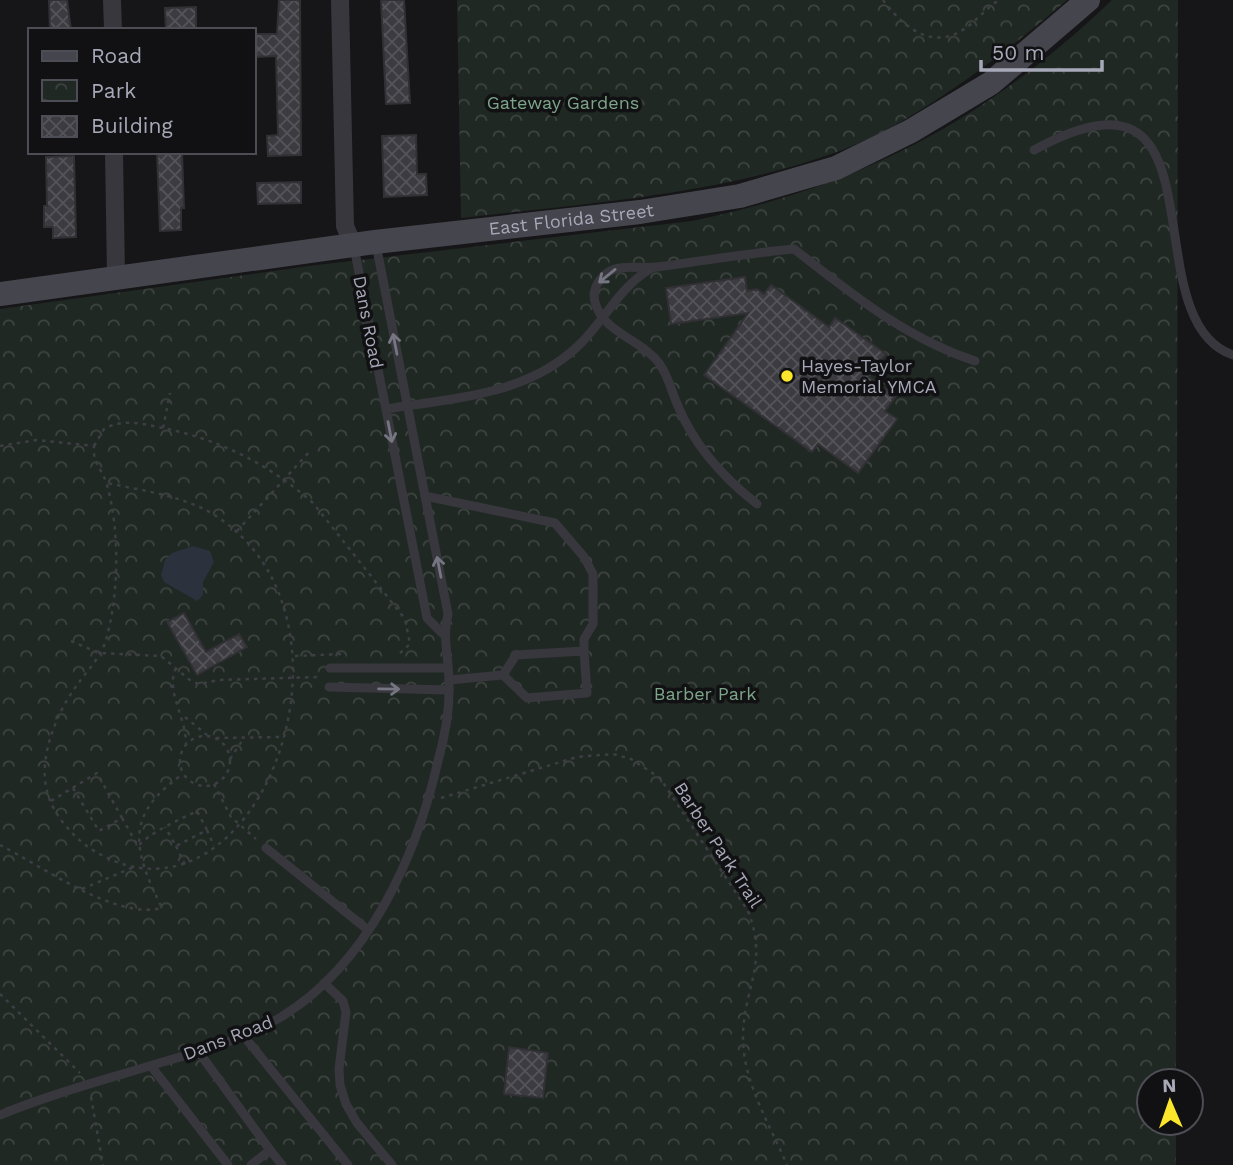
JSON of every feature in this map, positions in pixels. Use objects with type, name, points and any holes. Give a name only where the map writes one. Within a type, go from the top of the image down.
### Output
[{"type":"main road","name":"East Florida Street","points":[[0,294],[364,243],[640,212],[726,198],[836,168],[911,131],[991,83],[1088,0]]},
{"type":"street","points":[[112,0],[113,28]]},
{"type":"street","name":"Dans Road","points":[[340,0],[345,226],[364,243]]},
{"type":"street","points":[[114,154],[116,276]]},
{"type":"lane","points":[[1034,150],[1099,128],[1124,125],[1148,127]]},
{"type":"lane","name":"Dans Road","points":[[0,1115],[89,1084],[198,1051],[280,1018],[324,983],[369,930],[394,888],[438,763],[449,685],[443,634],[448,614],[407,406],[364,243]]},
{"type":"lane","name":"Dans Road","points":[[364,243],[386,409],[427,618],[443,634]]},
{"type":"lane","points":[[757,504],[739,490],[696,440],[677,406],[669,379],[657,360],[602,318],[594,300],[595,287],[604,275],[615,269],[653,267],[794,249],[891,323],[930,345],[975,361]]},
{"type":"lane","points":[[386,409],[496,390],[528,380],[558,365],[602,318],[632,280],[653,267]]},
{"type":"lane","points":[[1195,289],[1198,314],[1207,337],[1233,355]]},
{"type":"lane","points":[[425,496],[555,523],[584,556],[593,574],[593,624],[584,639],[587,693],[527,698],[503,675]]},
{"type":"lane","points":[[329,687],[449,685],[503,675],[516,655],[584,651]]},
{"type":"lane","points":[[330,672],[448,668]]},
{"type":"lane","points":[[267,848],[369,930]]},
{"type":"lane","points":[[324,983],[343,1001],[345,1012],[339,1069],[340,1085],[346,1104],[357,1123],[392,1165]]},
{"type":"lane","points":[[243,1035],[348,1165]]},
{"type":"lane","points":[[198,1051],[282,1165]]},
{"type":"lane","points":[[151,1066],[228,1165]]},
{"type":"lane","points":[[251,1165],[270,1150]]},
{"type":"path","points":[[883,0],[898,20],[918,34],[939,35],[958,33],[999,0]]},
{"type":"path","points":[[163,428],[170,393]]},
{"type":"path","points":[[107,483],[164,495],[201,508],[237,531],[260,558],[281,595],[289,620],[293,656],[293,696],[284,737],[272,772],[238,824],[215,847],[185,865],[164,871],[134,867],[92,850],[74,835],[51,801],[45,776],[54,729],[75,687],[105,642],[114,573],[114,534],[107,483],[96,464],[94,446],[104,429],[113,424],[137,422],[213,440],[284,480],[313,503],[405,619],[410,644],[396,656]]},
{"type":"path","points":[[0,446],[37,440],[94,446]]},
{"type":"path","points":[[237,531],[311,450]]},
{"type":"path","points":[[71,641],[99,653],[161,656],[191,681],[205,684],[219,680],[293,677],[330,672]]},
{"type":"path","points":[[293,656],[338,652],[350,657]]},
{"type":"path","points":[[176,668],[171,683],[183,715],[186,744],[180,758],[183,774],[195,784],[214,784],[226,775],[230,759],[244,738]]},
{"type":"path","points":[[183,715],[208,736]]},
{"type":"path","points":[[186,744],[200,736],[284,737]]},
{"type":"path","points":[[216,738],[228,750],[230,759]]},
{"type":"path","name":"Barber Park Trail","points":[[425,804],[578,757],[613,754],[639,763],[660,778],[748,911],[755,929],[758,958],[745,1021],[744,1057],[748,1076],[787,1165]]},
{"type":"path","points":[[0,845],[105,900],[133,909],[162,909],[143,869],[138,846],[97,773],[51,801]]},
{"type":"path","points":[[138,846],[141,824],[153,802],[183,774]]},
{"type":"path","points":[[214,784],[238,824],[258,841]]},
{"type":"path","points":[[74,788],[99,831],[122,818]]},
{"type":"path","points":[[138,846],[147,836],[197,811],[215,847]]},
{"type":"path","points":[[165,827],[185,865]]},
{"type":"path","points":[[176,846],[206,830]]},
{"type":"path","points":[[82,888],[134,867]]},
{"type":"path","points":[[0,994],[89,1084],[103,1165]]},
{"type":"green space","name":"Gateway Gardens","points":[[457,0],[1067,0],[987,64],[928,105],[897,124],[837,152],[792,167],[699,188],[461,218]]},
{"type":"green space","name":"Barber Park","points":[[1112,0],[1178,0],[1176,1067],[1135,1067],[1135,1137],[1176,1137],[1176,1165],[0,1165],[0,309],[309,266],[692,221],[753,206],[811,189],[918,142],[969,113],[1065,43]]},
{"type":"water","points":[[193,546],[210,551],[214,562],[203,582],[203,595],[197,601],[164,582],[161,575],[165,560],[172,553]]},
{"type":"building","points":[[49,0],[67,0],[71,28],[50,28]]},
{"type":"building","points":[[279,0],[300,0],[301,155],[268,156],[267,136],[278,135],[276,56],[256,57],[256,34],[277,34]]},
{"type":"building","points":[[381,0],[404,0],[410,103],[386,104]]},
{"type":"building","points":[[196,7],[196,28],[166,28],[165,8]]},
{"type":"building","points":[[416,135],[417,174],[426,174],[427,195],[384,197],[382,136]]},
{"type":"building","points":[[157,154],[182,154],[184,208],[181,208],[181,230],[160,231]]},
{"type":"building","points":[[74,156],[76,237],[53,238],[53,227],[44,227],[44,206],[47,206],[46,157]]},
{"type":"building","points":[[301,182],[301,203],[258,204],[257,183]]},
{"type":"building","name":"Hayes-Taylor Memorial YMCA","points":[[745,277],[747,291],[757,289],[764,294],[771,285],[829,327],[835,318],[886,354],[869,377],[896,396],[885,411],[897,419],[858,473],[818,444],[812,452],[704,375],[748,313],[671,324],[666,288]]},
{"type":"building","points":[[184,613],[206,652],[239,634],[247,647],[197,675],[167,622]]},
{"type":"building","points":[[509,1047],[548,1053],[543,1098],[504,1094]]},
{"type":"place","name":"Hayes-Taylor Memorial YMCA","points":[[787,376]]}]
